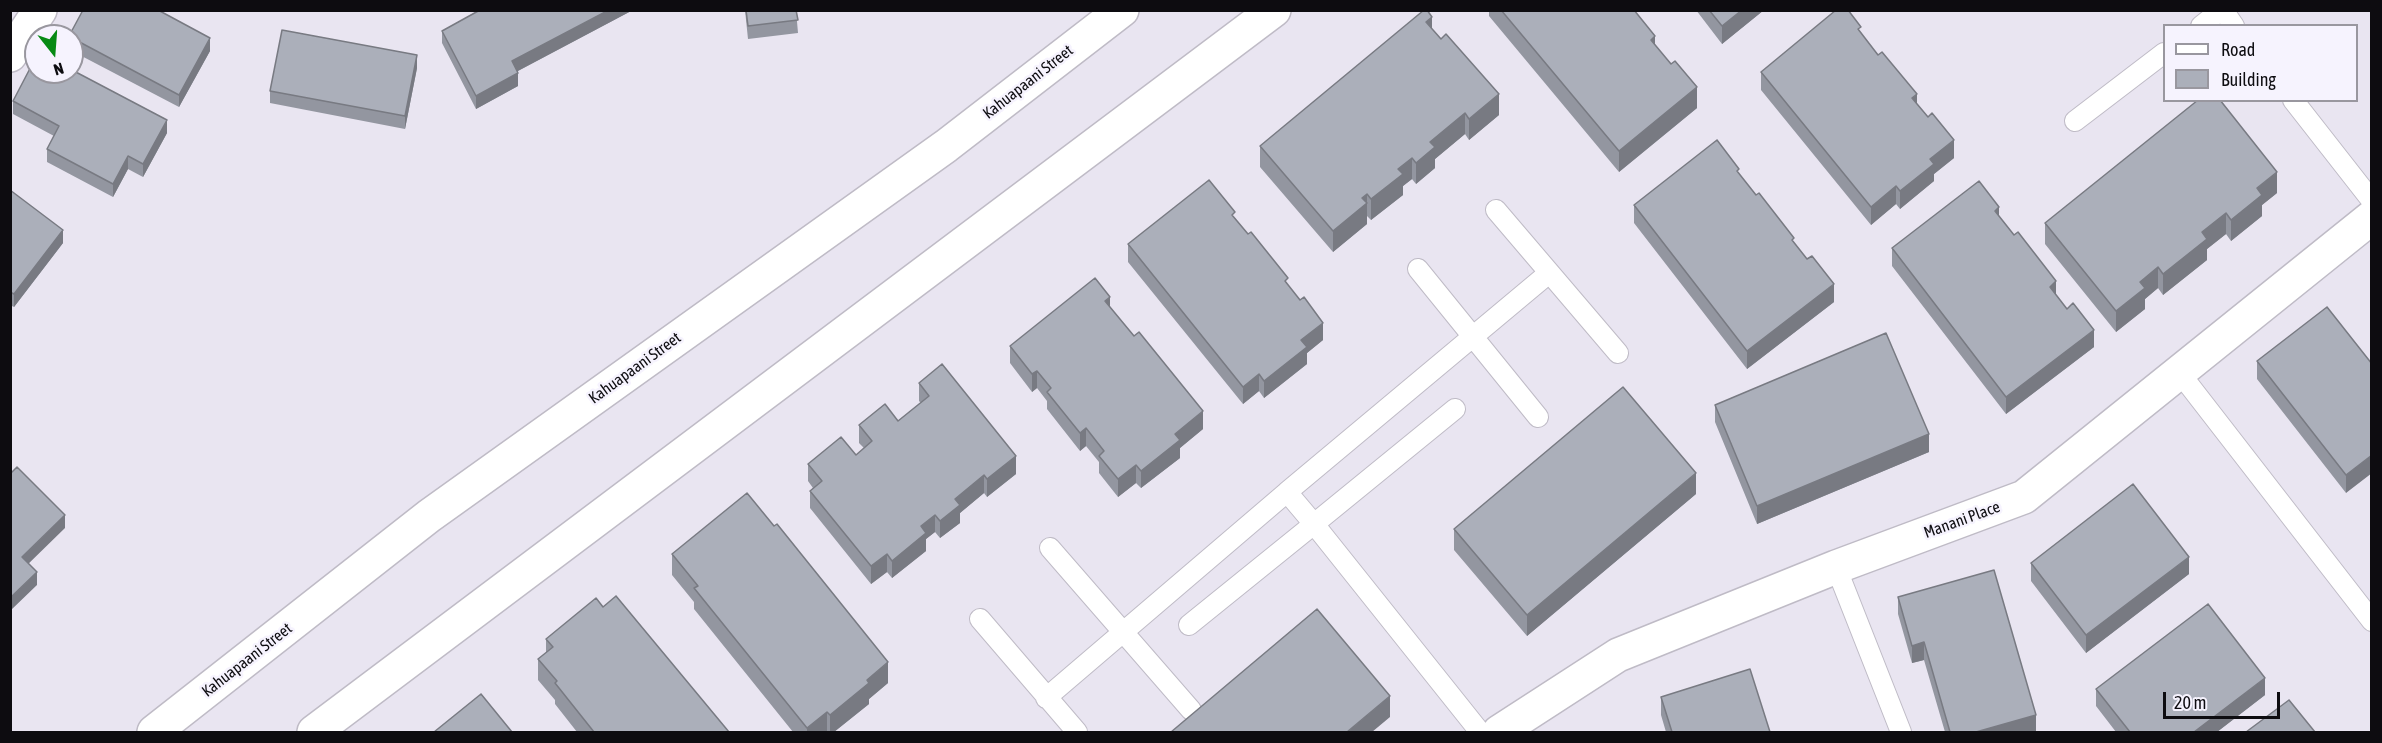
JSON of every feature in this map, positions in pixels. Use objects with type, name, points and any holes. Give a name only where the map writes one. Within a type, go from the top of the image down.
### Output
[{"type":"main road","points":[[10,55],[40,10]]},
{"type":"main road","name":"Kahuapaani Street","points":[[154,732],[429,516],[946,146],[1122,10]]},
{"type":"main road","points":[[314,732],[1275,10]]},
{"type":"main road","name":"Manani Place","points":[[1498,732],[1618,655],[1836,567],[2024,497],[2372,217]]},
{"type":"lane","points":[[2204,24],[2222,10],[2232,24]]},
{"type":"lane","points":[[2074,121],[2163,54]]},
{"type":"lane","points":[[2295,102],[2372,201]]},
{"type":"lane","points":[[1496,210],[1618,353]]},
{"type":"lane","points":[[1418,269],[1538,417]]},
{"type":"lane","points":[[1046,698],[1122,631],[1549,273]]},
{"type":"lane","points":[[2179,372],[2368,609]]},
{"type":"lane","points":[[1189,625],[1455,409]]},
{"type":"lane","points":[[1287,492],[1480,732]]},
{"type":"lane","points":[[1050,548],[1191,710]]},
{"type":"lane","points":[[1836,567],[1901,732]]},
{"type":"lane","points":[[980,619],[1077,732]]},
{"type":"building","points":[[83,10],[158,10],[210,38],[179,95],[84,44],[84,24],[75,24]]},
{"type":"building","points":[[480,10],[609,10],[512,61],[518,73],[476,96],[442,31]]},
{"type":"building","points":[[746,10],[796,10],[798,20],[748,26]]},
{"type":"building","points":[[1424,10],[1427,10],[1432,17],[1426,22],[1441,39],[1446,34],[1499,94],[1469,119],[1465,113],[1430,142],[1435,147],[1416,163],[1412,158],[1398,169],[1403,174],[1371,199],[1367,194],[1362,198],[1367,203],[1333,231],[1260,146]]},
{"type":"building","points":[[1501,10],[1634,10],[1655,36],[1651,40],[1671,64],[1675,61],[1697,87],[1619,151]]},
{"type":"building","points":[[1709,10],[1742,10],[1722,26]]},
{"type":"building","points":[[1836,10],[1848,10],[1861,27],[1858,29],[1878,55],[1882,52],[1917,94],[1912,98],[1928,117],[1932,113],[1954,140],[1930,159],[1934,164],[1900,191],[1896,186],[1871,207],[1761,72]]},
{"type":"building","points":[[282,30],[417,55],[405,116],[270,91]]},
{"type":"building","points":[[84,76],[167,120],[143,164],[128,156],[113,184],[47,149],[59,126],[13,101],[24,80],[24,84],[84,84]]},
{"type":"building","points":[[2196,102],[2222,102],[2277,172],[2257,188],[2262,195],[2231,220],[2226,213],[2202,232],[2207,239],[2163,274],[2158,267],[2140,282],[2145,288],[2116,311],[2045,223]]},
{"type":"building","points":[[1717,140],[1739,169],[1737,171],[1756,195],[1759,193],[1794,238],[1792,240],[1807,259],[1812,256],[1834,284],[1747,351],[1634,205]]},
{"type":"building","points":[[1209,180],[1235,212],[1232,215],[1248,234],[1251,232],[1288,278],[1285,281],[1300,300],[1304,297],[1323,323],[1301,340],[1307,347],[1264,381],[1259,374],[1243,387],[1128,244]]},
{"type":"building","points":[[1979,181],[1999,207],[1995,211],[2014,235],[2018,232],[2056,281],[2050,287],[2067,309],[2073,303],[2094,330],[2006,397],[1892,248]]},
{"type":"building","points":[[10,190],[63,230],[14,294],[10,292]]},
{"type":"building","points":[[1095,278],[1110,297],[1105,301],[1134,336],[1139,332],[1203,411],[1175,434],[1180,440],[1141,471],[1136,465],[1118,479],[1099,456],[1104,451],[1086,428],[1080,433],[1047,392],[1051,388],[1037,371],[1032,374],[1010,346]]},
{"type":"building","points":[[2327,307],[2372,364],[2372,455],[2346,475],[2257,361]]},
{"type":"building","points":[[1886,333],[1929,434],[1757,506],[1715,405]]},
{"type":"building","points":[[942,364],[1016,456],[987,479],[984,475],[955,499],[960,505],[940,521],[935,515],[921,526],[926,533],[892,561],[887,554],[871,566],[810,491],[822,481],[808,464],[841,437],[856,455],[872,441],[859,425],[885,404],[898,421],[929,396],[919,383]]},
{"type":"building","points":[[1623,387],[1696,473],[1527,615],[1454,529]]},
{"type":"building","points":[[17,467],[65,515],[22,557],[37,572],[10,598],[10,474]]},
{"type":"building","points":[[2133,484],[2189,557],[2086,635],[2031,563]]},
{"type":"building","points":[[747,493],[774,526],[777,524],[888,662],[867,680],[869,683],[830,715],[827,712],[807,728],[694,588],[698,586],[672,554]]},
{"type":"building","points":[[1994,570],[2036,715],[1976,732],[1950,732],[1924,642],[1912,646],[1898,597]]},
{"type":"building","points":[[616,596],[729,732],[594,732],[538,659],[553,647],[546,639],[596,598],[603,607]]},
{"type":"building","points":[[2208,604],[2265,678],[2194,732],[2130,732],[2096,689]]},
{"type":"building","points":[[1317,609],[1390,696],[1347,732],[1171,732]]},
{"type":"building","points":[[1750,669],[1770,732],[1672,732],[1661,697]]},
{"type":"building","points":[[481,694],[512,732],[434,732]]},
{"type":"building","points":[[2289,700],[2315,732],[2246,732]]}]
